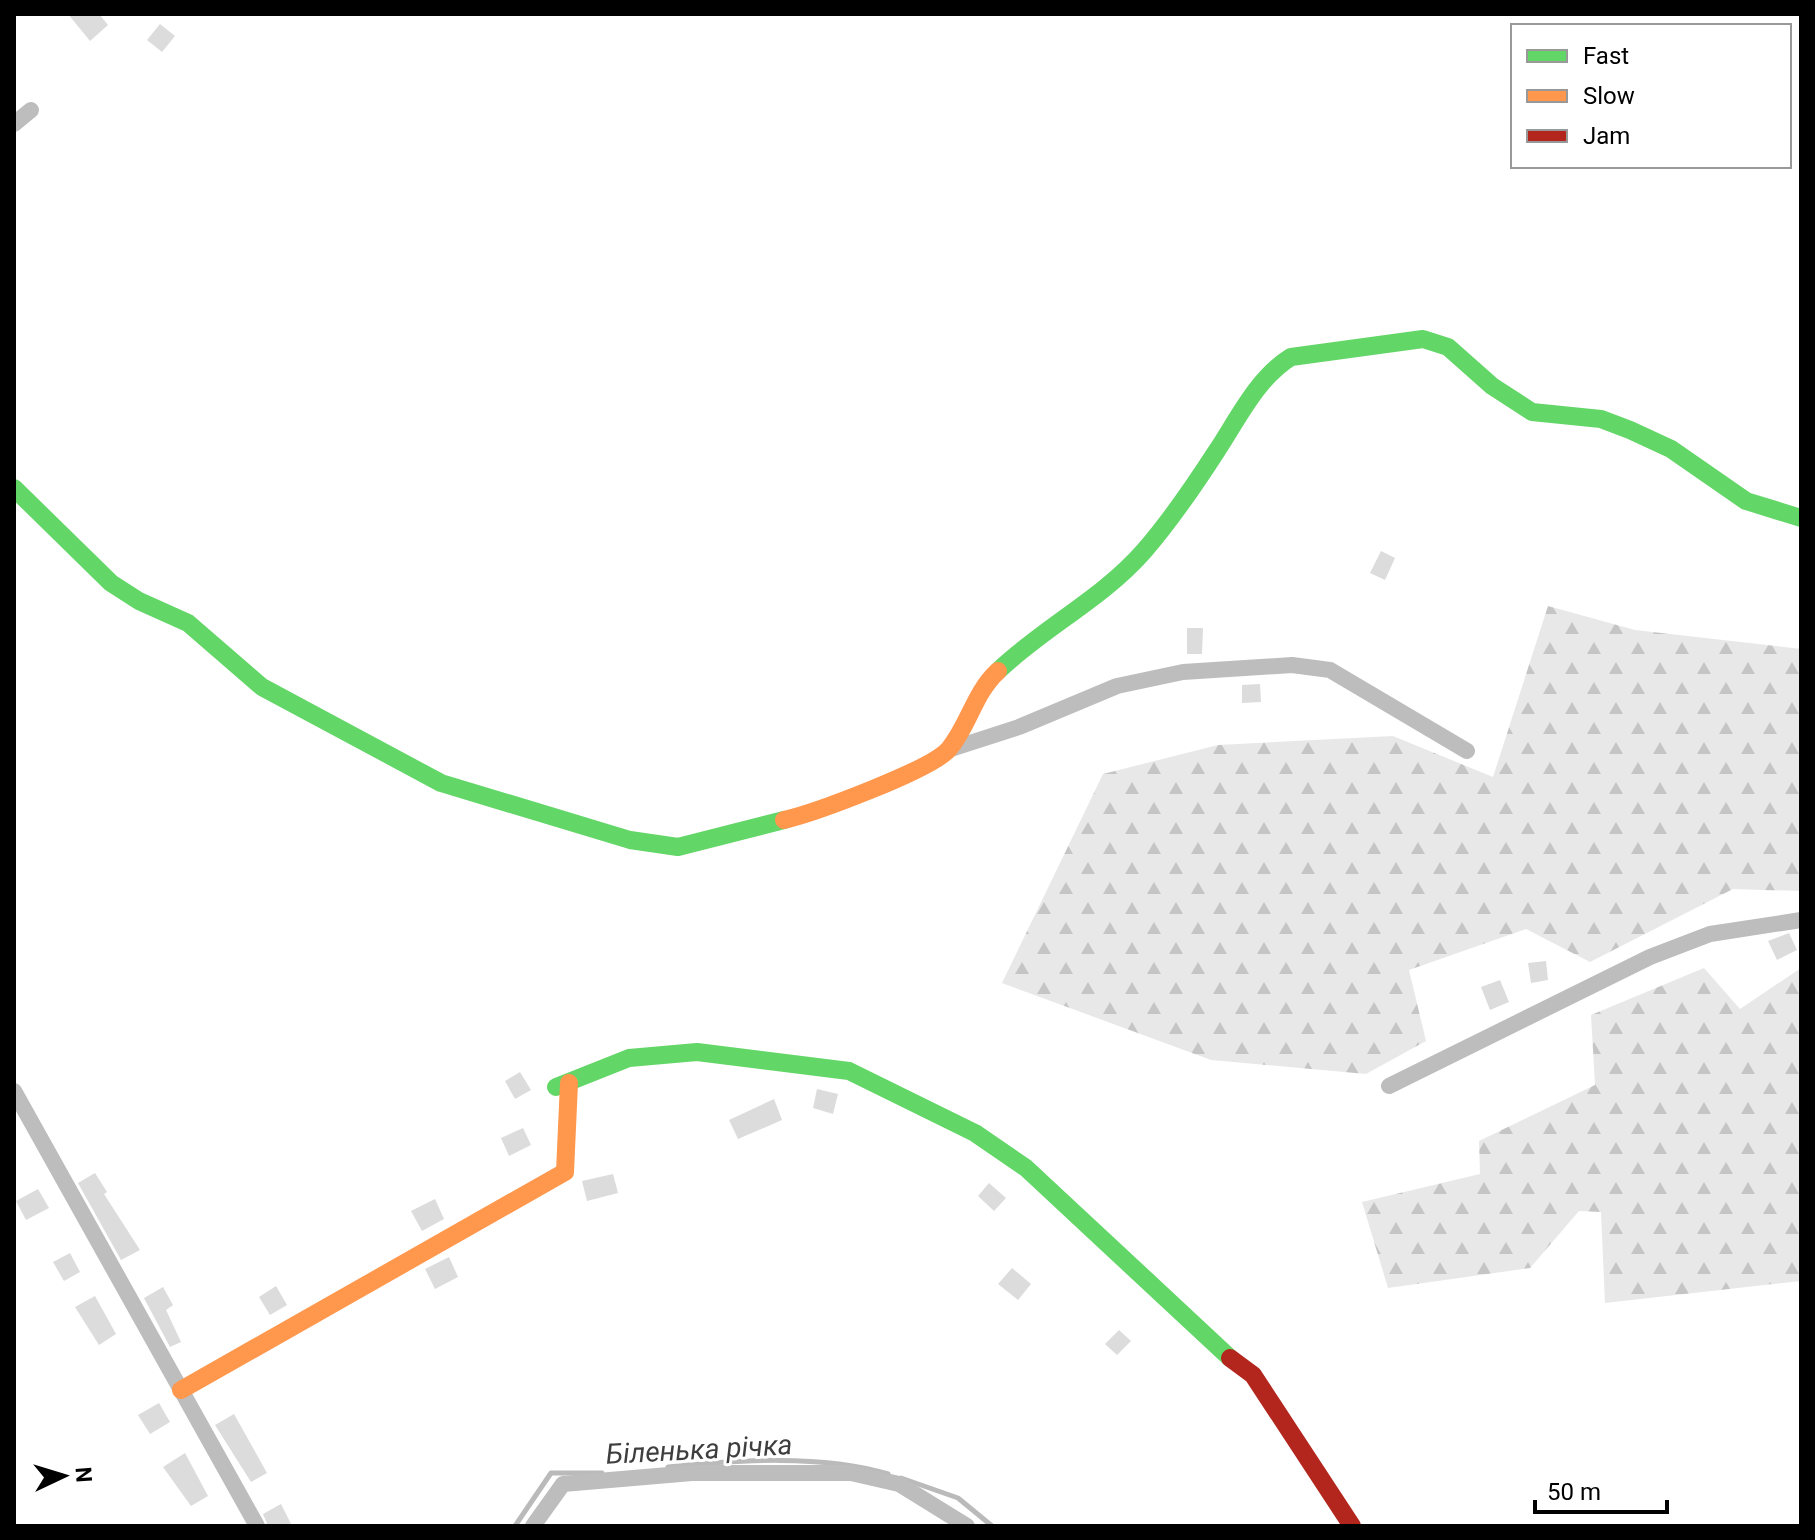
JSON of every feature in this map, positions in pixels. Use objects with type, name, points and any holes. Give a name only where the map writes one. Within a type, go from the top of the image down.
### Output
[{"type":"street","points":[[14,124],[31,110]]},
{"type":"street","points":[[948,750],[983,685],[1004,665],[1096,597],[1143,552],[1192,489],[1258,388],[1275,367],[1291,357],[1423,339],[1448,347],[1502,394],[1532,412],[1601,419],[1630,430],[1671,449],[1746,501],[1801,518]]},
{"type":"street","points":[[14,488],[111,583],[139,601],[188,623],[262,687],[441,783],[524,811],[630,840],[678,847],[820,811],[931,761],[948,750],[1019,727],[1117,686],[1183,672],[1292,665],[1330,670],[1467,751]]},
{"type":"street","points":[[1389,1086],[1650,957],[1710,934],[1801,920]]},
{"type":"street","points":[[181,1390],[565,1172],[563,1085],[629,1058],[697,1052],[765,1059],[849,1071],[975,1133],[1026,1168],[1230,1358],[1253,1375],[1352,1526]]},
{"type":"street","points":[[14,1091],[257,1526]]},
{"type":"street","points":[[533,1526],[563,1484],[692,1473],[768,1472],[851,1473],[899,1484],[967,1526]]},
{"type":"green space","points":[[1548,606],[1635,630],[1801,649],[1801,891],[1733,889],[1590,962],[1526,929],[1409,970],[1426,1041],[1366,1074],[1211,1060],[1002,983],[1103,774],[1218,745],[1393,736],[1493,777]]},
{"type":"green space","points":[[1704,968],[1740,1009],[1801,968],[1801,1281],[1605,1303],[1601,1212],[1579,1211],[1530,1268],[1388,1288],[1362,1202],[1480,1174],[1479,1141],[1595,1085],[1591,1015]]},
{"type":"building","points":[[68,14],[99,14],[108,25],[90,41]]},
{"type":"building","points":[[160,24],[175,36],[162,52],[147,40]]},
{"type":"building","points":[[1381,551],[1395,558],[1385,580],[1370,573]]},
{"type":"building","points":[[1187,628],[1203,628],[1202,654],[1187,654]]},
{"type":"building","points":[[1260,684],[1261,702],[1242,703],[1242,685]]},
{"type":"building","points":[[1789,933],[1797,950],[1777,960],[1768,941]]},
{"type":"building","points":[[1546,961],[1548,980],[1531,983],[1528,963]]},
{"type":"building","points":[[1500,980],[1509,1002],[1490,1010],[1481,987]]},
{"type":"building","points":[[520,1072],[531,1090],[515,1099],[505,1081]]},
{"type":"building","points":[[817,1089],[838,1094],[833,1114],[813,1108]]},
{"type":"building","points":[[774,1099],[782,1120],[738,1139],[729,1120]]},
{"type":"building","points":[[523,1128],[531,1145],[509,1156],[501,1138]]},
{"type":"building","points":[[95,1173],[107,1192],[104,1194],[140,1250],[121,1260],[78,1183]]},
{"type":"building","points":[[613,1174],[618,1193],[587,1201],[582,1181]]},
{"type":"building","points":[[989,1183],[1006,1198],[994,1211],[978,1196]]},
{"type":"building","points":[[38,1189],[49,1208],[26,1220],[16,1201]]},
{"type":"building","points":[[435,1199],[444,1219],[422,1231],[411,1211]]},
{"type":"building","points":[[70,1253],[80,1272],[64,1281],[53,1262]]},
{"type":"building","points":[[449,1257],[458,1277],[435,1289],[425,1269]]},
{"type":"building","points":[[1012,1268],[1031,1284],[1018,1300],[998,1284]]},
{"type":"building","points":[[276,1286],[287,1305],[270,1315],[259,1297]]},
{"type":"building","points":[[163,1287],[173,1305],[166,1310],[181,1342],[170,1347],[144,1298]]},
{"type":"building","points":[[95,1296],[116,1334],[99,1345],[75,1307]]},
{"type":"building","points":[[1119,1330],[1131,1341],[1117,1355],[1105,1344]]},
{"type":"building","points":[[159,1403],[170,1422],[150,1434],[138,1415]]},
{"type":"building","points":[[234,1414],[267,1473],[251,1482],[215,1425]]},
{"type":"building","points":[[185,1453],[208,1496],[191,1506],[163,1467]]},
{"type":"building","points":[[281,1504],[292,1526],[268,1526],[263,1514]]},
{"type":"waterway","name":"Біленька річка","points":[[668,1467],[779,1460],[836,1463],[888,1474]]},
{"type":"waterway","name":"Біленька річка","points":[[515,1526],[551,1473],[602,1473]]},
{"type":"waterway","name":"Біленька річка","points":[[901,1478],[958,1498],[992,1526]]},
{"type":"traffic: fast","points":[[998,671],[1110,584],[1144,551],[1191,490],[1258,388],[1291,357],[1423,339],[1448,347],[1492,386],[1532,412],[1601,419],[1630,430],[1671,449],[1746,501],[1801,518]]},
{"type":"traffic: fast","points":[[14,488],[111,583],[139,601],[188,623],[262,687],[441,783],[630,840],[678,847],[784,820]]},
{"type":"traffic: fast","points":[[556,1087],[629,1058],[697,1052],[849,1071],[975,1133],[1026,1168],[1230,1358]]},
{"type":"traffic: slow","points":[[784,820],[871,790],[938,758],[956,740],[983,689],[998,671]]},
{"type":"traffic: slow","points":[[181,1390],[565,1172],[569,1083]]},
{"type":"traffic: jam","points":[[1230,1358],[1253,1375],[1352,1526]]}]
